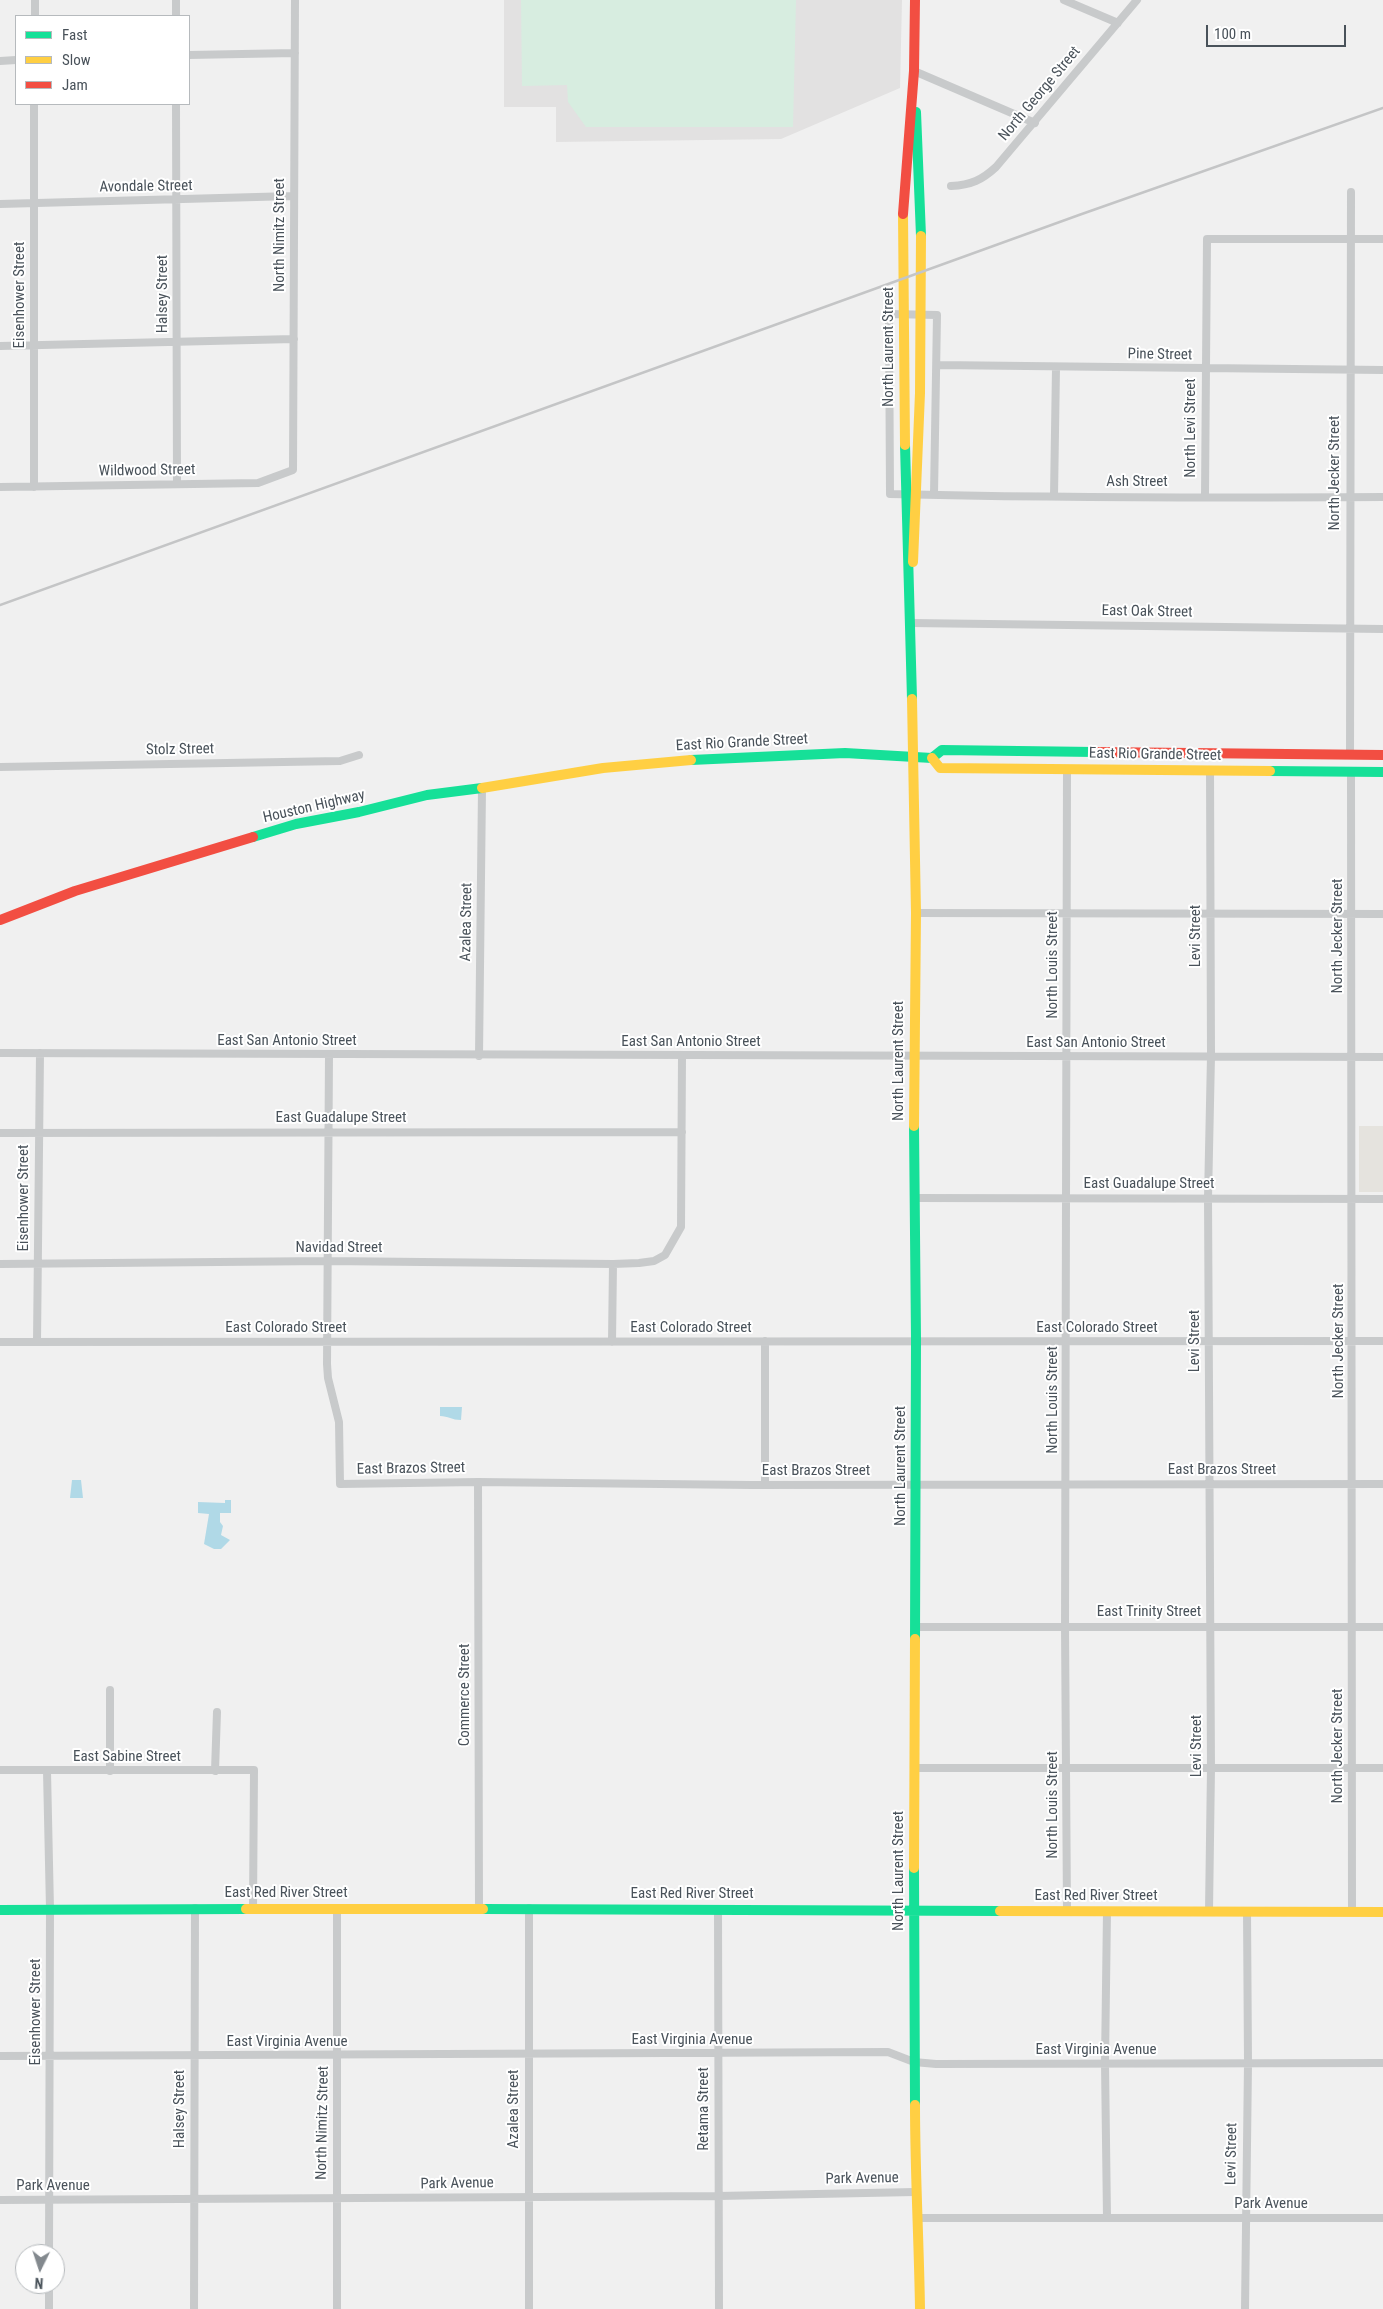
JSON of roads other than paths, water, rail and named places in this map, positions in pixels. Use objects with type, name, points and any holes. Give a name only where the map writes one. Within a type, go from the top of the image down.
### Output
[{"type":"main road","name":"North Laurent Street","points":[[915,0],[914,71],[903,217],[905,494],[910,623],[916,913],[913,1056],[916,1340],[914,2062],[915,2192],[918,2218],[920,2309]]},
{"type":"main road","name":"North Laurent Street","points":[[910,623],[917,495],[922,200],[914,71]]},
{"type":"main road","name":"East Rio Grande Street","points":[[644,764],[731,757],[845,753],[932,758],[942,750],[1383,755]]},
{"type":"main road","name":"East Rio Grande Street","points":[[932,758],[940,768],[1383,772]]},
{"type":"main road","name":"Houston Highway","points":[[0,920],[148,867],[296,824],[359,812],[427,795],[603,768],[644,764]]},
{"type":"main road","name":"East Red River Street","points":[[0,1910],[529,1908],[1383,1912]]},
{"type":"street","points":[[35,0],[35,15]]},
{"type":"street","points":[[176,0],[176,15]]},
{"type":"street","name":"North Nimitz Street","points":[[293,470],[295,0]]},
{"type":"street","points":[[1064,0],[1118,23]]},
{"type":"street","name":"North George Street","points":[[951,186],[969,185],[983,179],[1035,123],[1137,0]]},
{"type":"street","points":[[190,55],[294,53]]},
{"type":"street","points":[[0,60],[15,60]]},
{"type":"street","points":[[914,71],[1035,123]]},
{"type":"street","name":"Eisenhower Street","points":[[34,105],[34,487]]},
{"type":"street","name":"Halsey Street","points":[[176,105],[177,484]]},
{"type":"street","name":"North Jecker Street","points":[[1350,754],[1349,370],[1351,192]]},
{"type":"street","name":"Avondale Street","points":[[0,204],[293,196]]},
{"type":"street","points":[[1350,238],[1383,239]]},
{"type":"street","name":"North Levi Street","points":[[1204,496],[1207,239],[1350,238]]},
{"type":"street","name":"Ash Street","points":[[937,365],[938,315],[889,314],[890,494],[1383,497]]},
{"type":"street","points":[[0,346],[294,339]]},
{"type":"street","points":[[934,494],[937,365]]},
{"type":"street","name":"Pine Street","points":[[937,365],[1056,368],[1383,370]]},
{"type":"street","points":[[1054,496],[1056,368]]},
{"type":"street","name":"Wildwood Street","points":[[0,487],[258,483],[293,470]]},
{"type":"street","name":"East Oak Street","points":[[910,623],[1383,629]]},
{"type":"street","name":"Stolz Street","points":[[0,767],[340,761],[359,755]]},
{"type":"street","name":"North Louis Street","points":[[1067,769],[1067,1911]]},
{"type":"street","name":"Levi Street","points":[[1209,1910],[1211,1768],[1208,1198],[1210,771]]},
{"type":"street","name":"North Jecker Street","points":[[1351,772],[1353,1340],[1352,1911]]},
{"type":"street","name":"Azalea Street","points":[[479,1056],[482,788]]},
{"type":"street","points":[[916,913],[1383,914]]},
{"type":"street","name":"East San Antonio Street","points":[[0,1053],[1383,1058]]},
{"type":"street","name":"Eisenhower Street","points":[[37,1342],[40,1053]]},
{"type":"street","points":[[328,1342],[329,1055]]},
{"type":"street","points":[[682,1056],[682,1132]]},
{"type":"street","name":"East Guadalupe Street","points":[[0,1133],[682,1132]]},
{"type":"street","name":"Navidad Street","points":[[0,1264],[327,1261],[613,1264],[654,1261],[665,1255],[681,1228],[682,1132]]},
{"type":"street","name":"East Guadalupe Street","points":[[915,1198],[1383,1199]]},
{"type":"street","points":[[612,1342],[613,1264]]},
{"type":"street","name":"East Colorado Street","points":[[0,1342],[916,1340],[1209,1342],[1383,1340]]},
{"type":"street","points":[[765,1341],[765,1485]]},
{"type":"street","name":"East Brazos Street","points":[[328,1342],[328,1378],[339,1422],[340,1484],[478,1482],[765,1485],[1067,1483],[1383,1484]]},
{"type":"street","name":"Commerce Street","points":[[478,1482],[479,1908]]},
{"type":"street","name":"East Trinity Street","points":[[915,1627],[1383,1627]]},
{"type":"street","points":[[110,1690],[110,1771]]},
{"type":"street","points":[[215,1770],[216,1712]]},
{"type":"street","points":[[914,1768],[1383,1768]]},
{"type":"street","name":"East Sabine Street","points":[[0,1770],[254,1770],[253,1909]]},
{"type":"street","name":"Eisenhower Street","points":[[47,1771],[50,1909],[49,2244]]},
{"type":"street","name":"Halsey Street","points":[[194,2309],[195,1908]]},
{"type":"street","name":"North Nimitz Street","points":[[337,1908],[337,2309]]},
{"type":"street","name":"Azalea Street","points":[[529,1908],[528,2196],[530,2309]]},
{"type":"street","name":"Retama Street","points":[[718,1909],[719,2309]]},
{"type":"street","name":"Levi Street","points":[[1245,2309],[1248,2063],[1247,1910]]},
{"type":"street","points":[[1107,1911],[1105,2064],[1107,2218]]},
{"type":"street","name":"East Virginia Avenue","points":[[0,2056],[338,2056],[888,2052],[914,2062],[936,2064],[1383,2063]]},
{"type":"street","name":"Park Avenue","points":[[0,2200],[718,2196],[915,2192]]},
{"type":"street","name":"Park Avenue","points":[[918,2218],[1383,2218]]},
{"type":"street","points":[[49,2294],[49,2309]]},
{"type":"water","points":[[440,1407],[462,1407],[461,1420],[440,1416]]},
{"type":"water","points":[[72,1480],[81,1480],[83,1498],[70,1498]]},
{"type":"water","points":[[225,1500],[231,1500],[231,1513],[220,1513],[220,1522],[223,1526],[221,1535],[230,1540],[221,1549],[214,1549],[204,1544],[209,1514],[198,1513],[198,1502],[225,1503]]},
{"type":"railway","points":[[0,605],[1079,215],[1383,108]]}]
